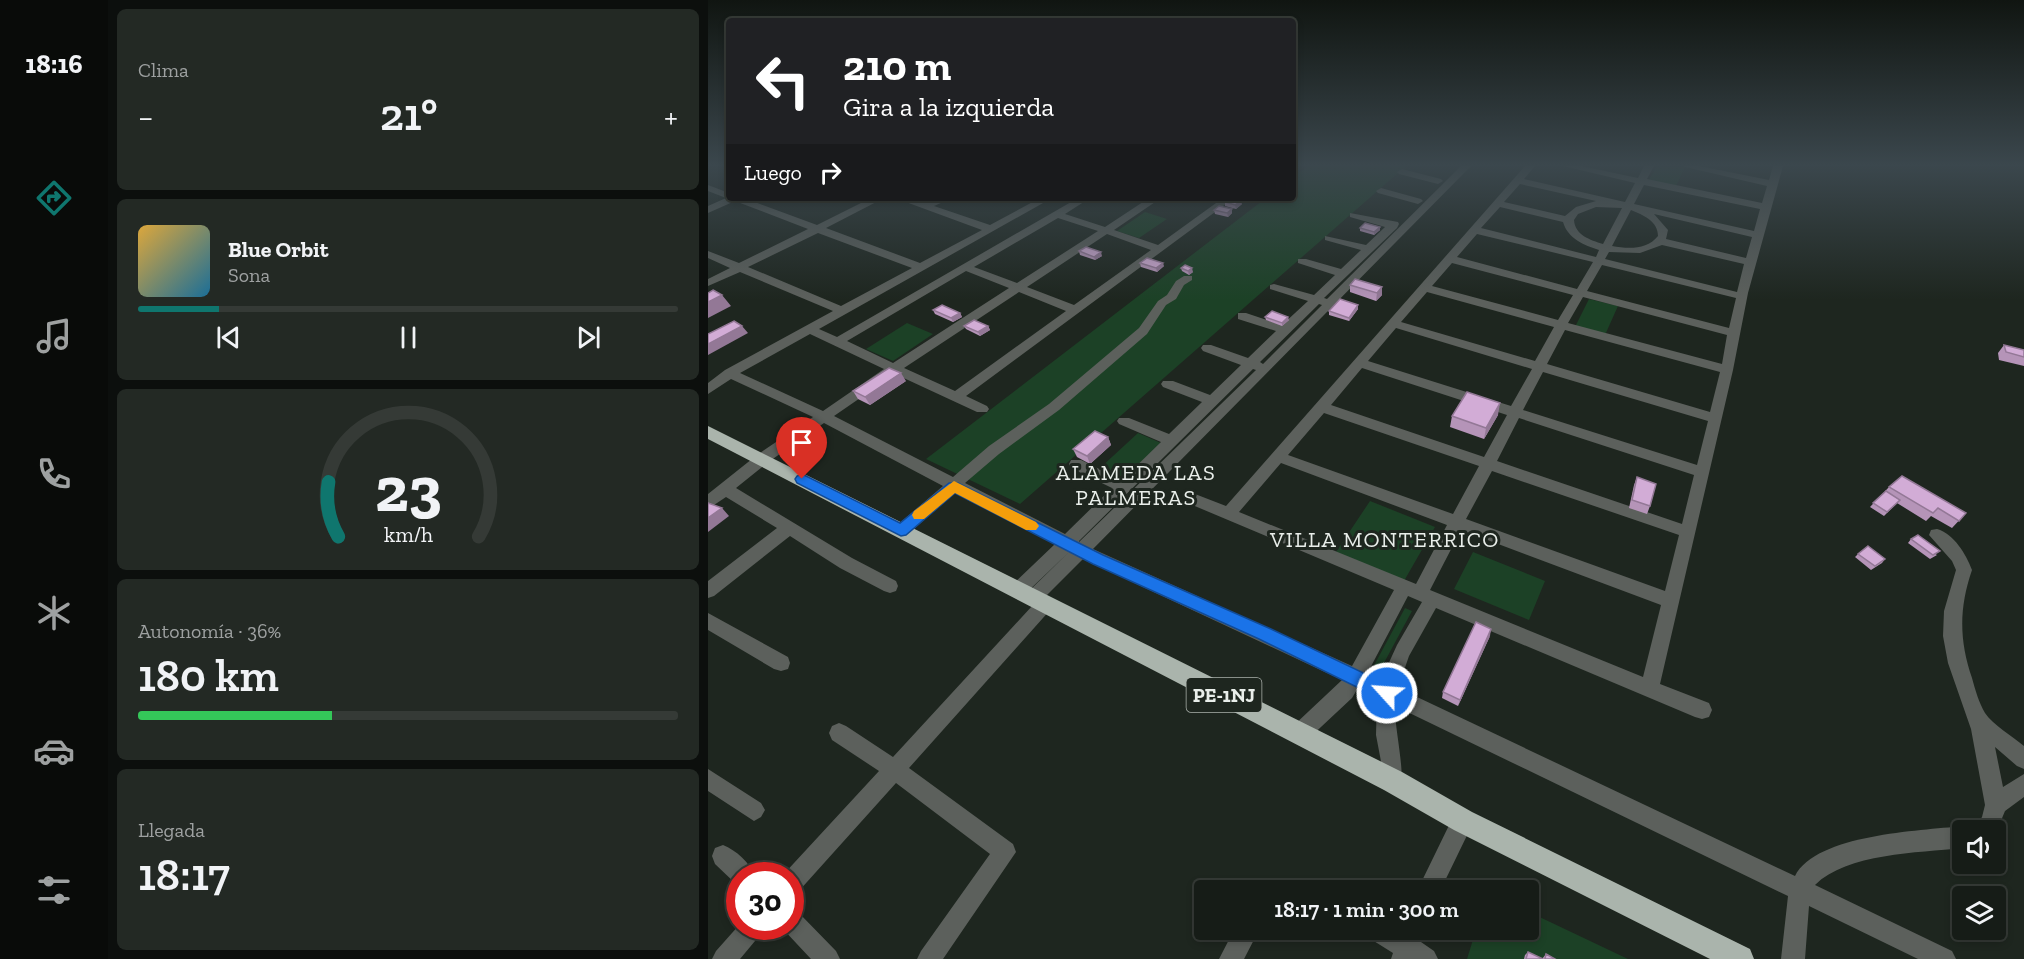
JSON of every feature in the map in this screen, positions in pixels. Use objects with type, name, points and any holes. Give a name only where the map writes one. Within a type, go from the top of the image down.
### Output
[{"type":"highway","name":"PE-1NJ","points":[[709,433],[1393,781],[1463,820],[1740,959]]},
{"type":"street","points":[[771,211],[922,268]]},
{"type":"street","points":[[708,283],[854,211]]},
{"type":"street","points":[[935,211],[990,230]]},
{"type":"street","points":[[708,390],[730,373],[1024,211]]},
{"type":"street","points":[[837,342],[1063,211]]},
{"type":"street","points":[[708,502],[762,459],[894,368],[1137,211]]},
{"type":"street","points":[[956,397],[1212,211]]},
{"type":"street","points":[[804,869],[895,770],[1032,597],[1125,488],[1214,402],[1259,367],[1287,331],[1324,302],[1344,274],[1408,211]]},
{"type":"street","points":[[1074,547],[1419,211]]},
{"type":"street","points":[[1229,513],[1491,211]]},
{"type":"street","points":[[1530,211],[1568,220]]},
{"type":"street","points":[[1576,211],[1568,220],[1569,226],[1575,234],[1602,254],[1643,249],[1659,241],[1663,232],[1661,225],[1654,218],[1639,211]]},
{"type":"street","points":[[1299,734],[1334,703],[1419,592],[1624,211]]},
{"type":"street","points":[[1652,211],[1758,235]]},
{"type":"street","points":[[1650,688],[1727,370],[1749,262],[1765,211]]},
{"type":"street","points":[[1057,214],[1160,249]]},
{"type":"street","points":[[1354,215],[1393,226]]},
{"type":"street","points":[[1475,230],[1602,254],[1741,296]]},
{"type":"street","points":[[1329,238],[1370,249]]},
{"type":"street","points":[[1659,241],[1749,262]]},
{"type":"street","points":[[708,254],[842,311]]},
{"type":"street","points":[[1450,259],[1733,333]]},
{"type":"street","points":[[1302,261],[1344,274]]},
{"type":"street","points":[[965,267],[1076,310]]},
{"type":"street","points":[[901,531],[994,450],[1054,407],[1143,331],[1162,303],[1172,297],[1180,284],[1188,278]]},
{"type":"street","points":[[1274,287],[1324,302]]},
{"type":"street","points":[[1425,288],[1727,370]]},
{"type":"street","points":[[1242,316],[1287,331]]},
{"type":"street","points":[[1394,324],[1715,418]]},
{"type":"street","points":[[810,329],[982,409]]},
{"type":"street","points":[[1207,348],[1259,367]]},
{"type":"street","points":[[1360,363],[1702,472]]},
{"type":"street","points":[[730,373],[824,417],[1074,547],[1265,634],[1944,959]]},
{"type":"street","points":[[1168,384],[1214,402]]},
{"type":"street","points":[[1322,407],[1688,532]]},
{"type":"street","points":[[1124,421],[1173,441]]},
{"type":"street","points":[[1278,457],[1671,601]]},
{"type":"street","points":[[1076,464],[1125,488]]},
{"type":"street","points":[[724,488],[846,563],[890,586]]},
{"type":"street","points":[[1195,500],[1702,710]]},
{"type":"street","points":[[708,591],[789,528]]},
{"type":"street","points":[[1937,535],[1959,557],[1964,570],[1954,594],[1950,617],[1952,641],[1961,677],[1978,720],[1996,805],[1992,820]]},
{"type":"street","points":[[1393,781],[1385,723],[1388,685],[1407,644],[1419,592]]},
{"type":"street","points":[[708,621],[781,663]]},
{"type":"street","points":[[1978,720],[2024,759]]},
{"type":"street","points":[[839,733],[895,770],[1005,852],[929,959]]},
{"type":"street","points":[[708,779],[754,810]]},
{"type":"street","points":[[1996,805],[2024,784]]},
{"type":"street","points":[[1433,880],[1463,820]]},
{"type":"street","points":[[1793,959],[1795,919],[1802,891],[1808,876],[1826,861],[1846,854],[1952,838]]},
{"type":"street","points":[[723,856],[729,862]]},
{"type":"street","points":[[804,934],[828,959]]},
{"type":"street","points":[[724,959],[741,940]]},
{"type":"street","points":[[1231,959],[1241,940]]},
{"type":"street","points":[[1396,940],[1413,949]]},
{"type":"green space","points":[[1249,211],[1355,211],[1020,504],[926,459]]},
{"type":"green space","points":[[1145,212],[1167,219],[1139,238],[1117,231]]},
{"type":"green space","points":[[1589,299],[1618,306],[1605,335],[1575,327]]},
{"type":"green space","points":[[907,323],[933,334],[893,361],[866,349]]},
{"type":"green space","points":[[1138,433],[1161,443],[1125,479],[1100,468]]},
{"type":"green space","points":[[1370,501],[1435,527],[1404,581],[1336,552]]},
{"type":"green space","points":[[1473,552],[1545,581],[1529,620],[1454,589]]},
{"type":"green space","points":[[1405,608],[1412,611],[1378,674],[1371,671]]},
{"type":"green space","points":[[1539,917],[1628,959],[1467,959],[1473,940],[1539,940]]},
{"type":"building","points":[[1365,223],[1380,227],[1374,232],[1360,228]]},
{"type":"building","points":[[1086,247],[1101,252],[1094,257],[1079,251]]},
{"type":"building","points":[[1147,258],[1163,263],[1156,268],[1140,263]]},
{"type":"building","points":[[1185,265],[1192,268],[1188,271],[1181,268]]},
{"type":"building","points":[[1355,279],[1382,287],[1377,293],[1350,285]]},
{"type":"building","points":[[713,290],[722,295],[708,302],[708,293]]},
{"type":"building","points":[[1340,299],[1358,305],[1349,318],[1329,311]]},
{"type":"building","points":[[942,305],[960,313],[951,318],[933,310]]},
{"type":"building","points":[[1272,311],[1288,317],[1282,323],[1265,317]]},
{"type":"building","points":[[974,320],[988,326],[978,332],[964,326]]},
{"type":"building","points":[[734,321],[742,326],[708,344],[708,334]]},
{"type":"building","points":[[2004,345],[2024,350],[2024,357],[2006,352]]},
{"type":"building","points":[[889,368],[901,373],[865,397],[853,391]]},
{"type":"building","points":[[1467,392],[1500,403],[1486,428],[1452,416]]},
{"type":"building","points":[[1095,431],[1108,437],[1087,456],[1073,449]]},
{"type":"building","points":[[1902,476],[1966,513],[1959,521],[1938,508],[1933,513],[1889,487]]},
{"type":"building","points":[[1637,477],[1656,484],[1650,506],[1632,500]]},
{"type":"building","points":[[1886,491],[1900,500],[1887,512],[1873,503]]},
{"type":"building","points":[[708,503],[722,508],[708,518]]},
{"type":"building","points":[[1918,535],[1940,551],[1933,555],[1911,539]]},
{"type":"building","points":[[1868,546],[1885,559],[1875,566],[1858,554]]},
{"type":"building","points":[[1476,622],[1491,629],[1460,700],[1443,692]]},
{"type":"building","points":[[1528,952],[1543,959],[1526,959]]},
{"type":"building","points":[[1546,954],[1555,959],[1545,959]]},
{"type":"slow traffic","points":[[919,515],[954,486],[1031,526]]},
{"type":"district","name":"ALAMEDA LAS PALMERAS","points":[[1136,485]]},
{"type":"district","name":"VILLA MONTERRICO","points":[[1385,539]]},
{"type":"route","points":[[802,479],[901,531],[954,486],[1098,559],[1265,634],[1387,693]]}]
